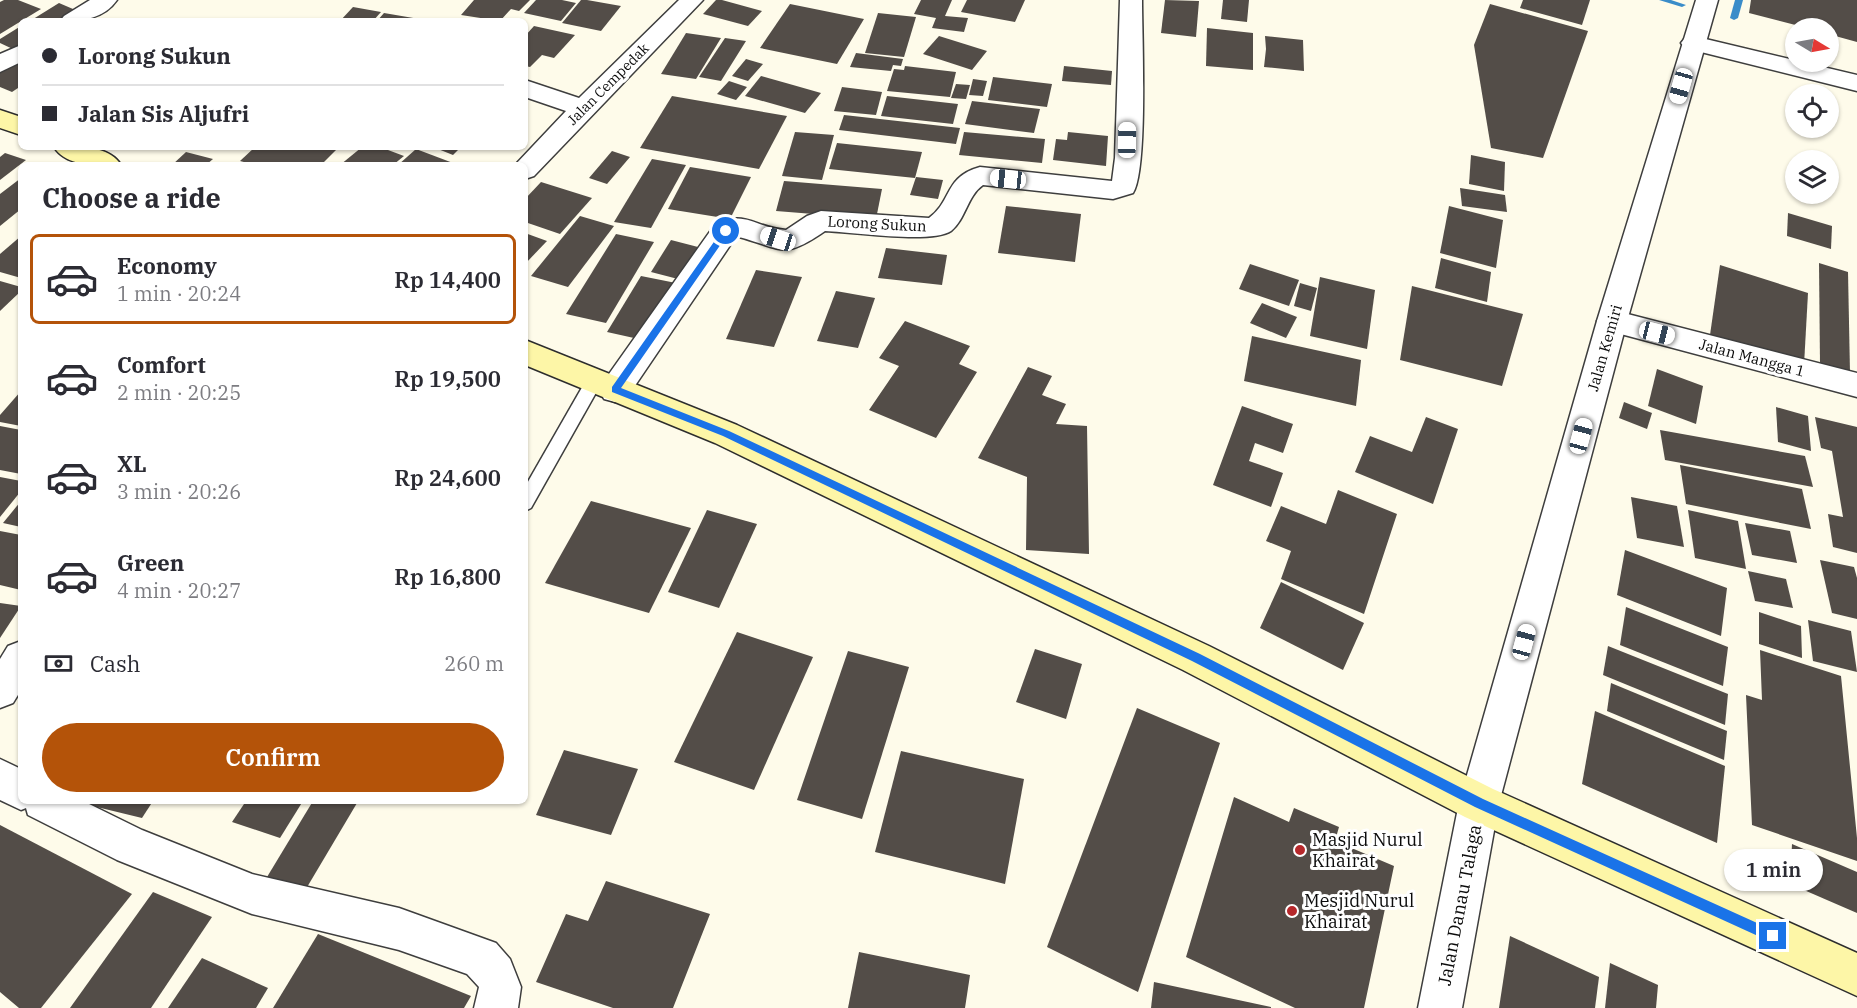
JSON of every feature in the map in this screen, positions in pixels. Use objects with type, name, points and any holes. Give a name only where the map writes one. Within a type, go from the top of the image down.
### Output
[{"type":"main road","points":[[0,118],[18,126]]},
{"type":"main road","points":[[74,150],[101,162]]},
{"type":"main road","points":[[528,353],[726,434],[1185,652],[1479,803],[1857,975]]},
{"type":"street","points":[[77,18],[105,0]]},
{"type":"street","name":"Jalan Cempedak","points":[[528,167],[583,108],[692,0]]},
{"type":"street","name":"Lorong Sukun","points":[[604,386],[721,237],[733,227],[785,240],[798,237],[809,227],[822,221],[932,228],[946,221],[964,188],[974,178],[980,176],[1098,189],[1113,190],[1124,187],[1128,158],[1131,0]]},
{"type":"street","name":"Jalan Kemiri","points":[[1479,803],[1612,321],[1707,0]]},
{"type":"street","points":[[1694,43],[1857,83]]},
{"type":"street","points":[[0,65],[18,54]]},
{"type":"street","points":[[528,89],[583,108]]},
{"type":"street","name":"Jalan Mangga 1","points":[[1612,321],[1857,385]]},
{"type":"street","points":[[0,691],[18,663]]},
{"type":"street","points":[[0,778],[18,788]]},
{"type":"street","name":"Jalan Danau Talaga","points":[[1440,1008],[1479,803]]},
{"type":"street","points":[[48,804],[131,846],[252,894],[399,929],[481,958],[495,974],[500,987],[496,1008]]},
{"type":"lane","points":[[528,498],[604,386]]},
{"type":"building","points":[[18,0],[41,9],[26,18],[18,18],[18,23],[0,34],[0,2]]},
{"type":"building","points":[[474,0],[530,0],[519,11],[511,9],[503,18],[461,15]]},
{"type":"building","points":[[536,0],[562,0],[576,3],[561,21],[524,13]]},
{"type":"building","points":[[581,0],[621,6],[601,31],[562,23]]},
{"type":"building","points":[[716,0],[762,11],[748,26],[703,14]]},
{"type":"building","points":[[921,0],[952,0],[945,16],[968,18],[964,32],[932,28],[936,18],[914,14]]},
{"type":"building","points":[[967,0],[1025,0],[1015,22],[961,12]]},
{"type":"building","points":[[1165,0],[1199,1],[1196,37],[1161,33]]},
{"type":"building","points":[[1223,0],[1249,0],[1247,22],[1221,19]]},
{"type":"building","points":[[1523,0],[1590,0],[1582,25],[1520,8]]},
{"type":"building","points":[[1751,0],[1857,0],[1857,42],[1839,37],[1839,18],[1785,18],[1785,22],[1749,13]]},
{"type":"building","points":[[59,3],[80,12],[71,18],[35,18]]},
{"type":"building","points":[[790,4],[864,19],[837,64],[760,48]]},
{"type":"building","points":[[1490,4],[1588,31],[1543,158],[1491,148],[1474,45]]},
{"type":"building","points":[[353,7],[381,12],[376,18],[343,18]]},
{"type":"building","points":[[384,13],[413,18],[380,18]]},
{"type":"building","points":[[878,13],[916,17],[904,57],[865,53]]},
{"type":"building","points":[[534,26],[575,35],[554,58],[542,55],[530,67],[528,67],[528,33]]},
{"type":"building","points":[[18,28],[18,50],[0,43],[0,39]]},
{"type":"building","points":[[1207,28],[1253,33],[1253,70],[1206,66]]},
{"type":"building","points":[[686,33],[721,38],[696,79],[661,74]]},
{"type":"building","points":[[939,36],[987,51],[972,70],[923,54]]},
{"type":"building","points":[[1265,36],[1303,40],[1304,71],[1264,67]]},
{"type":"building","points":[[725,38],[746,41],[721,81],[699,77]]},
{"type":"building","points":[[856,53],[903,59],[901,66],[893,65],[891,71],[850,67]]},
{"type":"building","points":[[746,59],[763,64],[748,81],[732,76]]},
{"type":"building","points":[[18,62],[18,88],[12,92],[0,87],[0,72]]},
{"type":"building","points":[[905,66],[956,72],[950,97],[887,91],[894,69],[904,70]]},
{"type":"building","points":[[1064,66],[1112,71],[1111,85],[1062,81]]},
{"type":"building","points":[[761,76],[821,93],[805,113],[745,96]]},
{"type":"building","points":[[993,77],[1052,84],[1047,107],[988,100]]},
{"type":"building","points":[[973,79],[987,81],[983,96],[969,95]]},
{"type":"building","points":[[729,81],[747,87],[736,100],[717,94]]},
{"type":"building","points":[[956,84],[970,85],[966,99],[951,98]]},
{"type":"building","points":[[842,87],[882,92],[876,115],[834,111]]},
{"type":"building","points":[[672,96],[787,116],[759,169],[640,148]]},
{"type":"building","points":[[887,96],[958,104],[953,124],[881,116]]},
{"type":"building","points":[[972,101],[1040,109],[1034,133],[965,124]]},
{"type":"building","points":[[844,115],[960,128],[956,144],[839,130]]},
{"type":"building","points":[[795,132],[834,135],[822,180],[782,176]]},
{"type":"building","points":[[964,132],[1045,139],[1042,163],[959,155]]},
{"type":"building","points":[[1068,132],[1108,136],[1106,166],[1053,160],[1056,139],[1067,140]]},
{"type":"building","points":[[837,143],[922,152],[915,178],[829,169]]},
{"type":"building","points":[[252,150],[336,150],[324,162],[240,161]]},
{"type":"building","points":[[358,150],[388,150],[404,156],[397,162],[344,162]]},
{"type":"building","points":[[415,150],[419,150],[450,162],[401,162]]},
{"type":"building","points":[[440,150],[458,150],[453,155]]},
{"type":"building","points":[[612,151],[630,157],[607,184],[589,178]]},
{"type":"building","points":[[186,152],[213,159],[210,162],[175,162]]},
{"type":"building","points":[[5,153],[26,160],[18,162],[18,166],[0,180],[0,157]]},
{"type":"building","points":[[1471,155],[1505,162],[1504,191],[1469,184]]},
{"type":"building","points":[[652,159],[686,165],[651,228],[614,222]]},
{"type":"building","points":[[690,167],[751,177],[730,219],[668,209]]},
{"type":"building","points":[[916,177],[943,180],[938,199],[910,195]]},
{"type":"building","points":[[18,180],[18,211],[0,226],[0,194]]},
{"type":"building","points":[[784,181],[882,189],[876,219],[776,211]]},
{"type":"building","points":[[541,182],[592,198],[560,234],[528,223],[528,196]]},
{"type":"building","points":[[1460,188],[1505,195],[1507,212],[1462,206]]},
{"type":"building","points":[[1006,206],[1081,214],[1075,262],[998,253]]},
{"type":"building","points":[[1449,206],[1503,220],[1496,268],[1440,253]]},
{"type":"building","points":[[1788,213],[1832,226],[1831,249],[1787,236]]},
{"type":"building","points":[[580,216],[614,226],[568,287],[531,276]]},
{"type":"building","points":[[528,234],[547,241],[528,261]]},
{"type":"building","points":[[616,234],[654,242],[606,323],[566,314]]},
{"type":"building","points":[[18,239],[18,277],[0,272],[0,254]]},
{"type":"building","points":[[671,240],[698,247],[678,279],[651,272]]},
{"type":"building","points":[[886,248],[947,255],[942,285],[878,278]]},
{"type":"building","points":[[1441,258],[1491,272],[1487,302],[1435,288]]},
{"type":"building","points":[[1819,263],[1848,272],[1850,373],[1820,364]]},
{"type":"building","points":[[1250,264],[1299,280],[1289,306],[1239,289]]},
{"type":"building","points":[[1720,265],[1808,293],[1804,365],[1710,335]]},
{"type":"building","points":[[756,270],[802,277],[774,347],[726,339]]},
{"type":"building","points":[[641,276],[676,283],[643,340],[607,332]]},
{"type":"building","points":[[1320,277],[1375,290],[1367,349],[1310,336]]},
{"type":"building","points":[[0,281],[18,286],[18,294],[0,311]]},
{"type":"building","points":[[1300,283],[1317,288],[1311,311],[1294,306]]},
{"type":"building","points":[[1412,286],[1523,314],[1502,386],[1400,360]]},
{"type":"building","points":[[836,291],[875,298],[858,348],[817,341]]},
{"type":"building","points":[[1262,303],[1297,317],[1286,338],[1250,323]]},
{"type":"building","points":[[905,321],[970,346],[959,364],[977,372],[936,438],[869,410],[899,366],[879,358]]},
{"type":"building","points":[[1252,336],[1361,360],[1356,406],[1244,381]]},
{"type":"building","points":[[1028,367],[1052,376],[1042,395],[1066,404],[1056,424],[1087,426],[1089,554],[1026,550],[1027,477],[978,458]]},
{"type":"building","points":[[1657,369],[1703,386],[1696,424],[1648,406]]},
{"type":"building","points":[[18,394],[18,425],[0,422],[0,415]]},
{"type":"building","points":[[1624,402],[1652,413],[1647,429],[1619,418]]},
{"type":"building","points":[[1242,406],[1293,424],[1283,453],[1255,443],[1249,461],[1283,473],[1271,507],[1213,485]]},
{"type":"building","points":[[1776,407],[1808,416],[1811,451],[1778,442]]},
{"type":"building","points":[[1426,417],[1458,429],[1433,504],[1355,472],[1370,436],[1412,452]]},
{"type":"building","points":[[1815,417],[1857,427],[1857,553],[1833,547],[1828,514],[1843,517],[1832,451],[1821,448]]},
{"type":"building","points":[[0,426],[18,429],[18,473],[0,470]]},
{"type":"building","points":[[1660,430],[1805,456],[1813,487],[1665,460]]},
{"type":"building","points":[[1680,465],[1802,489],[1811,529],[1686,504]]},
{"type":"building","points":[[0,477],[18,480],[18,495],[0,517]]},
{"type":"building","points":[[1338,490],[1397,514],[1364,614],[1281,579],[1291,551],[1266,541],[1281,506],[1326,524]]},
{"type":"building","points":[[1631,497],[1677,506],[1684,547],[1637,538]]},
{"type":"building","points":[[591,501],[691,528],[649,613],[545,583]]},
{"type":"building","points":[[18,505],[18,526],[3,523]]},
{"type":"building","points":[[707,510],[757,524],[719,608],[668,592]]},
{"type":"building","points":[[1688,510],[1738,521],[1746,569],[1695,558]]},
{"type":"building","points":[[1745,523],[1790,531],[1797,563],[1752,555]]},
{"type":"building","points":[[0,531],[18,534],[18,589],[0,585]]},
{"type":"building","points":[[1625,550],[1727,588],[1721,636],[1617,595]]},
{"type":"building","points":[[1820,560],[1854,567],[1857,578],[1857,619],[1832,613]]},
{"type":"building","points":[[1748,571],[1786,579],[1793,608],[1755,601]]},
{"type":"building","points":[[1281,582],[1364,623],[1343,670],[1260,628]]},
{"type":"building","points":[[0,603],[18,606],[18,611],[0,638]]},
{"type":"building","points":[[1626,607],[1728,647],[1723,686],[1620,645]]},
{"type":"building","points":[[1759,612],[1801,626],[1802,658],[1759,644]]},
{"type":"building","points":[[1808,620],[1851,631],[1857,672],[1813,661]]},
{"type":"building","points":[[737,632],[813,657],[754,790],[674,762]]},
{"type":"building","points":[[1608,646],[1728,694],[1725,725],[1603,675]]},
{"type":"building","points":[[1035,649],[1082,664],[1066,719],[1016,702]]},
{"type":"building","points":[[1760,650],[1841,676],[1857,838],[1857,861],[1752,825],[1746,695],[1762,700]]},
{"type":"building","points":[[848,651],[909,667],[862,819],[797,800]]},
{"type":"building","points":[[1611,683],[1727,731],[1724,760],[1607,711]]},
{"type":"building","points":[[1137,708],[1220,743],[1138,992],[1047,947]]},
{"type":"building","points":[[1595,711],[1725,766],[1717,843],[1582,784]]},
{"type":"building","points":[[564,750],[638,769],[611,835],[536,815]]},
{"type":"building","points":[[901,751],[1024,779],[1005,884],[875,852]]},
{"type":"building","name":"Mesjid Nurul Khairat","points":[[1234,797],[1289,822],[1294,808],[1339,827],[1335,841],[1394,866],[1364,1008],[1295,1008],[1186,957]]},
{"type":"building","points":[[84,804],[151,804],[142,818]]},
{"type":"building","points":[[244,804],[301,804],[280,838],[232,822]]},
{"type":"building","points":[[311,804],[356,804],[303,894],[264,882]]},
{"type":"building","points":[[0,825],[132,894],[41,1008],[19,1008],[0,992]]},
{"type":"building","points":[[1792,844],[1857,872],[1857,913],[1790,884]]},
{"type":"building","points":[[606,881],[710,914],[673,1008],[613,1008],[536,982],[566,914],[588,921]]},
{"type":"building","points":[[153,892],[212,917],[151,1008],[70,1008]]},
{"type":"building","points":[[318,934],[471,996],[464,1008],[273,1008]]},
{"type":"building","points":[[1510,936],[1599,977],[1595,1008],[1499,1008]]},
{"type":"building","points":[[859,952],[970,975],[965,1008],[848,1008]]},
{"type":"building","points":[[202,958],[268,988],[256,1008],[168,1008]]},
{"type":"building","points":[[1610,963],[1658,985],[1656,1008],[1605,1008]]},
{"type":"building","points":[[1154,982],[1271,1007],[1271,1008],[1151,1008]]},
{"type":"waterway","points":[[1663,0],[1682,5]]},
{"type":"waterway","points":[[1734,18],[1739,0]]},
{"type":"place","name":"Masjid Nurul Khairat","points":[[1300,850]]},
{"type":"place","name":"Mesjid Nurul Khairat","points":[[1292,911]]},
{"type":"route","points":[[726,231],[615,390],[726,434],[1196,658],[1479,803],[1773,936]]}]
